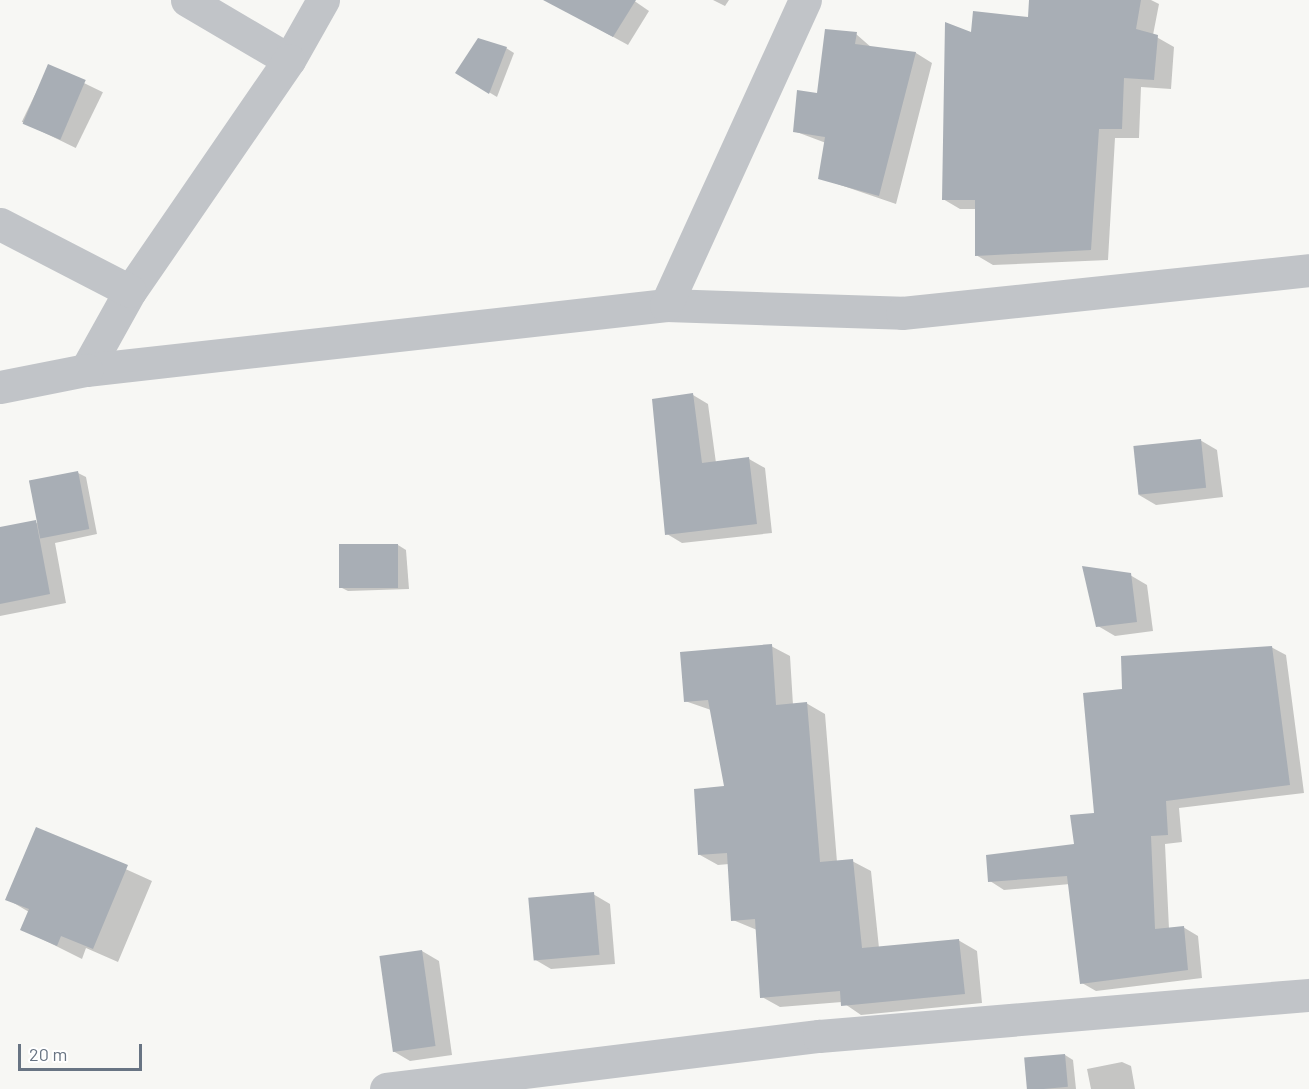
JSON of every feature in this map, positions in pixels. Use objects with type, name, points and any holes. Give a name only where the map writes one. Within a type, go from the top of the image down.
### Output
[{"type":"street","points":[[187,0],[289,60]]},
{"type":"street","points":[[86,370],[130,291],[289,60],[323,0]]},
{"type":"street","points":[[666,305],[805,0]]},
{"type":"street","points":[[0,224],[130,291]]},
{"type":"street","points":[[0,387],[86,370],[666,305],[902,313],[1309,270]]},
{"type":"street","points":[[386,1089],[819,1036],[1309,995]]},
{"type":"building","points":[[543,0],[636,0],[613,37]]},
{"type":"building","points":[[1029,0],[1141,0],[1136,29],[1158,35],[1154,80],[1124,78],[1122,129],[1099,129],[1091,250],[975,256],[975,200],[942,200],[945,22],[971,32],[973,11],[1028,17]]},
{"type":"building","points":[[825,29],[857,32],[855,44],[916,52],[879,196],[818,179],[825,137],[793,132],[797,90],[817,93]]},
{"type":"building","points":[[478,38],[507,47],[489,94],[455,73]]},
{"type":"building","points":[[48,64],[86,80],[60,140],[23,124]]},
{"type":"building","points":[[693,393],[702,463],[749,457],[757,524],[665,535],[652,399]]},
{"type":"building","points":[[1201,439],[1206,488],[1138,495],[1133,446]]},
{"type":"building","points":[[78,471],[89,529],[40,538],[29,481]]},
{"type":"building","points":[[36,520],[50,594],[0,604],[0,527]]},
{"type":"building","points":[[339,544],[398,544],[398,588],[339,588]]},
{"type":"building","points":[[1082,566],[1131,573],[1137,622],[1096,627]]},
{"type":"building","points":[[772,644],[776,705],[807,702],[820,862],[853,859],[862,948],[959,939],[965,994],[841,1006],[840,991],[760,998],[755,919],[731,921],[727,853],[698,855],[694,789],[724,786],[708,700],[684,702],[680,652]]},
{"type":"building","points":[[1272,646],[1290,785],[1166,801],[1168,835],[1151,836],[1155,929],[1184,926],[1188,970],[1080,984],[1067,876],[988,882],[986,855],[1074,844],[1070,815],[1094,813],[1083,693],[1122,689],[1121,656]]},
{"type":"building","points":[[36,827],[128,865],[93,949],[61,936],[57,946],[20,930],[29,909],[5,900]]},
{"type":"building","points":[[594,892],[599,955],[534,961],[528,898]]},
{"type":"building","points":[[422,950],[435,1046],[393,1052],[379,956]]},
{"type":"building","points":[[1065,1054],[1068,1087],[1027,1089],[1024,1058]]}]
